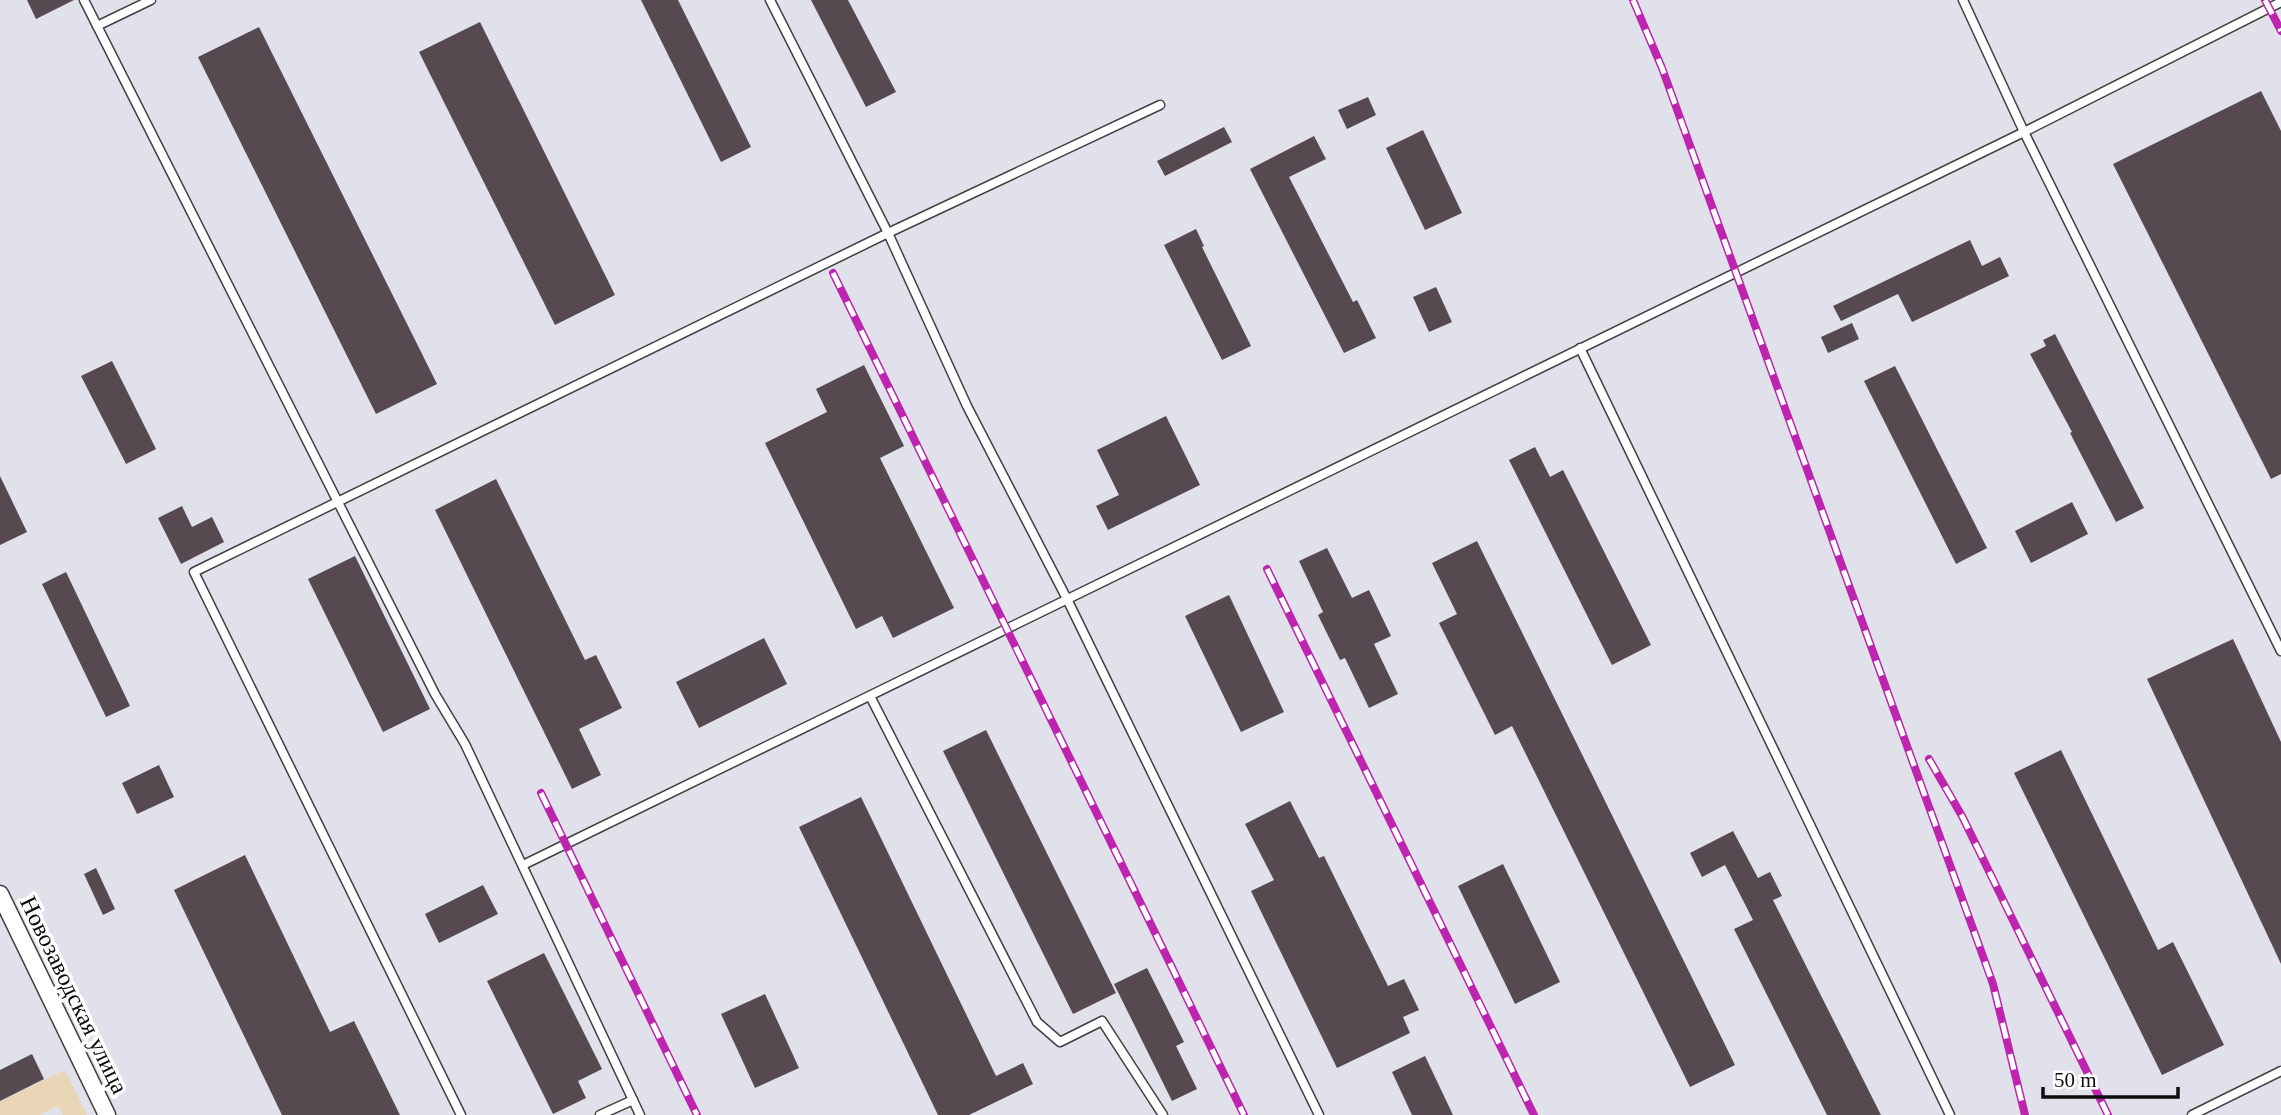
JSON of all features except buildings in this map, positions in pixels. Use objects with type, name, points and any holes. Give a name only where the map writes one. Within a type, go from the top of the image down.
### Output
[{"type":"street","name":"Новозаводская улица","points":[[0,894],[107,1115]]},
{"type":"lane","points":[[84,0],[435,694],[465,744],[640,1115]]},
{"type":"lane","points":[[97,26],[151,0]]},
{"type":"lane","points":[[770,0],[888,233],[967,407],[1067,599],[1319,1115]]},
{"type":"lane","points":[[1962,0],[2024,132],[2281,651]]},
{"type":"lane","points":[[523,865],[2024,132],[2281,2]]},
{"type":"lane","points":[[461,1115],[194,572],[888,233],[1160,105]]},
{"type":"lane","points":[[1580,348],[1950,1115]]},
{"type":"lane","points":[[870,696],[1037,1022],[1060,1042],[1102,1021],[1163,1115]]},
{"type":"lane","points":[[2192,1115],[2281,1071]]},
{"type":"lane","points":[[600,1115],[633,1100]]},
{"type":"shaded area","points":[[0,0],[2281,0],[2281,1115],[0,1115]]},
{"type":"shaded area","points":[[65,1070],[87,1115],[63,1115],[58,1106],[39,1115],[0,1115],[0,1101]]},
{"type":"railway","points":[[1633,0],[1662,68],[1993,984],[2025,1115]]},
{"type":"railway","points":[[2265,0],[2281,31]]},
{"type":"railway","points":[[833,273],[1244,1115]]},
{"type":"railway","points":[[1267,569],[1534,1115]]},
{"type":"railway","points":[[1929,759],[1962,816],[2108,1115]]},
{"type":"railway","points":[[541,793],[697,1115]]}]
